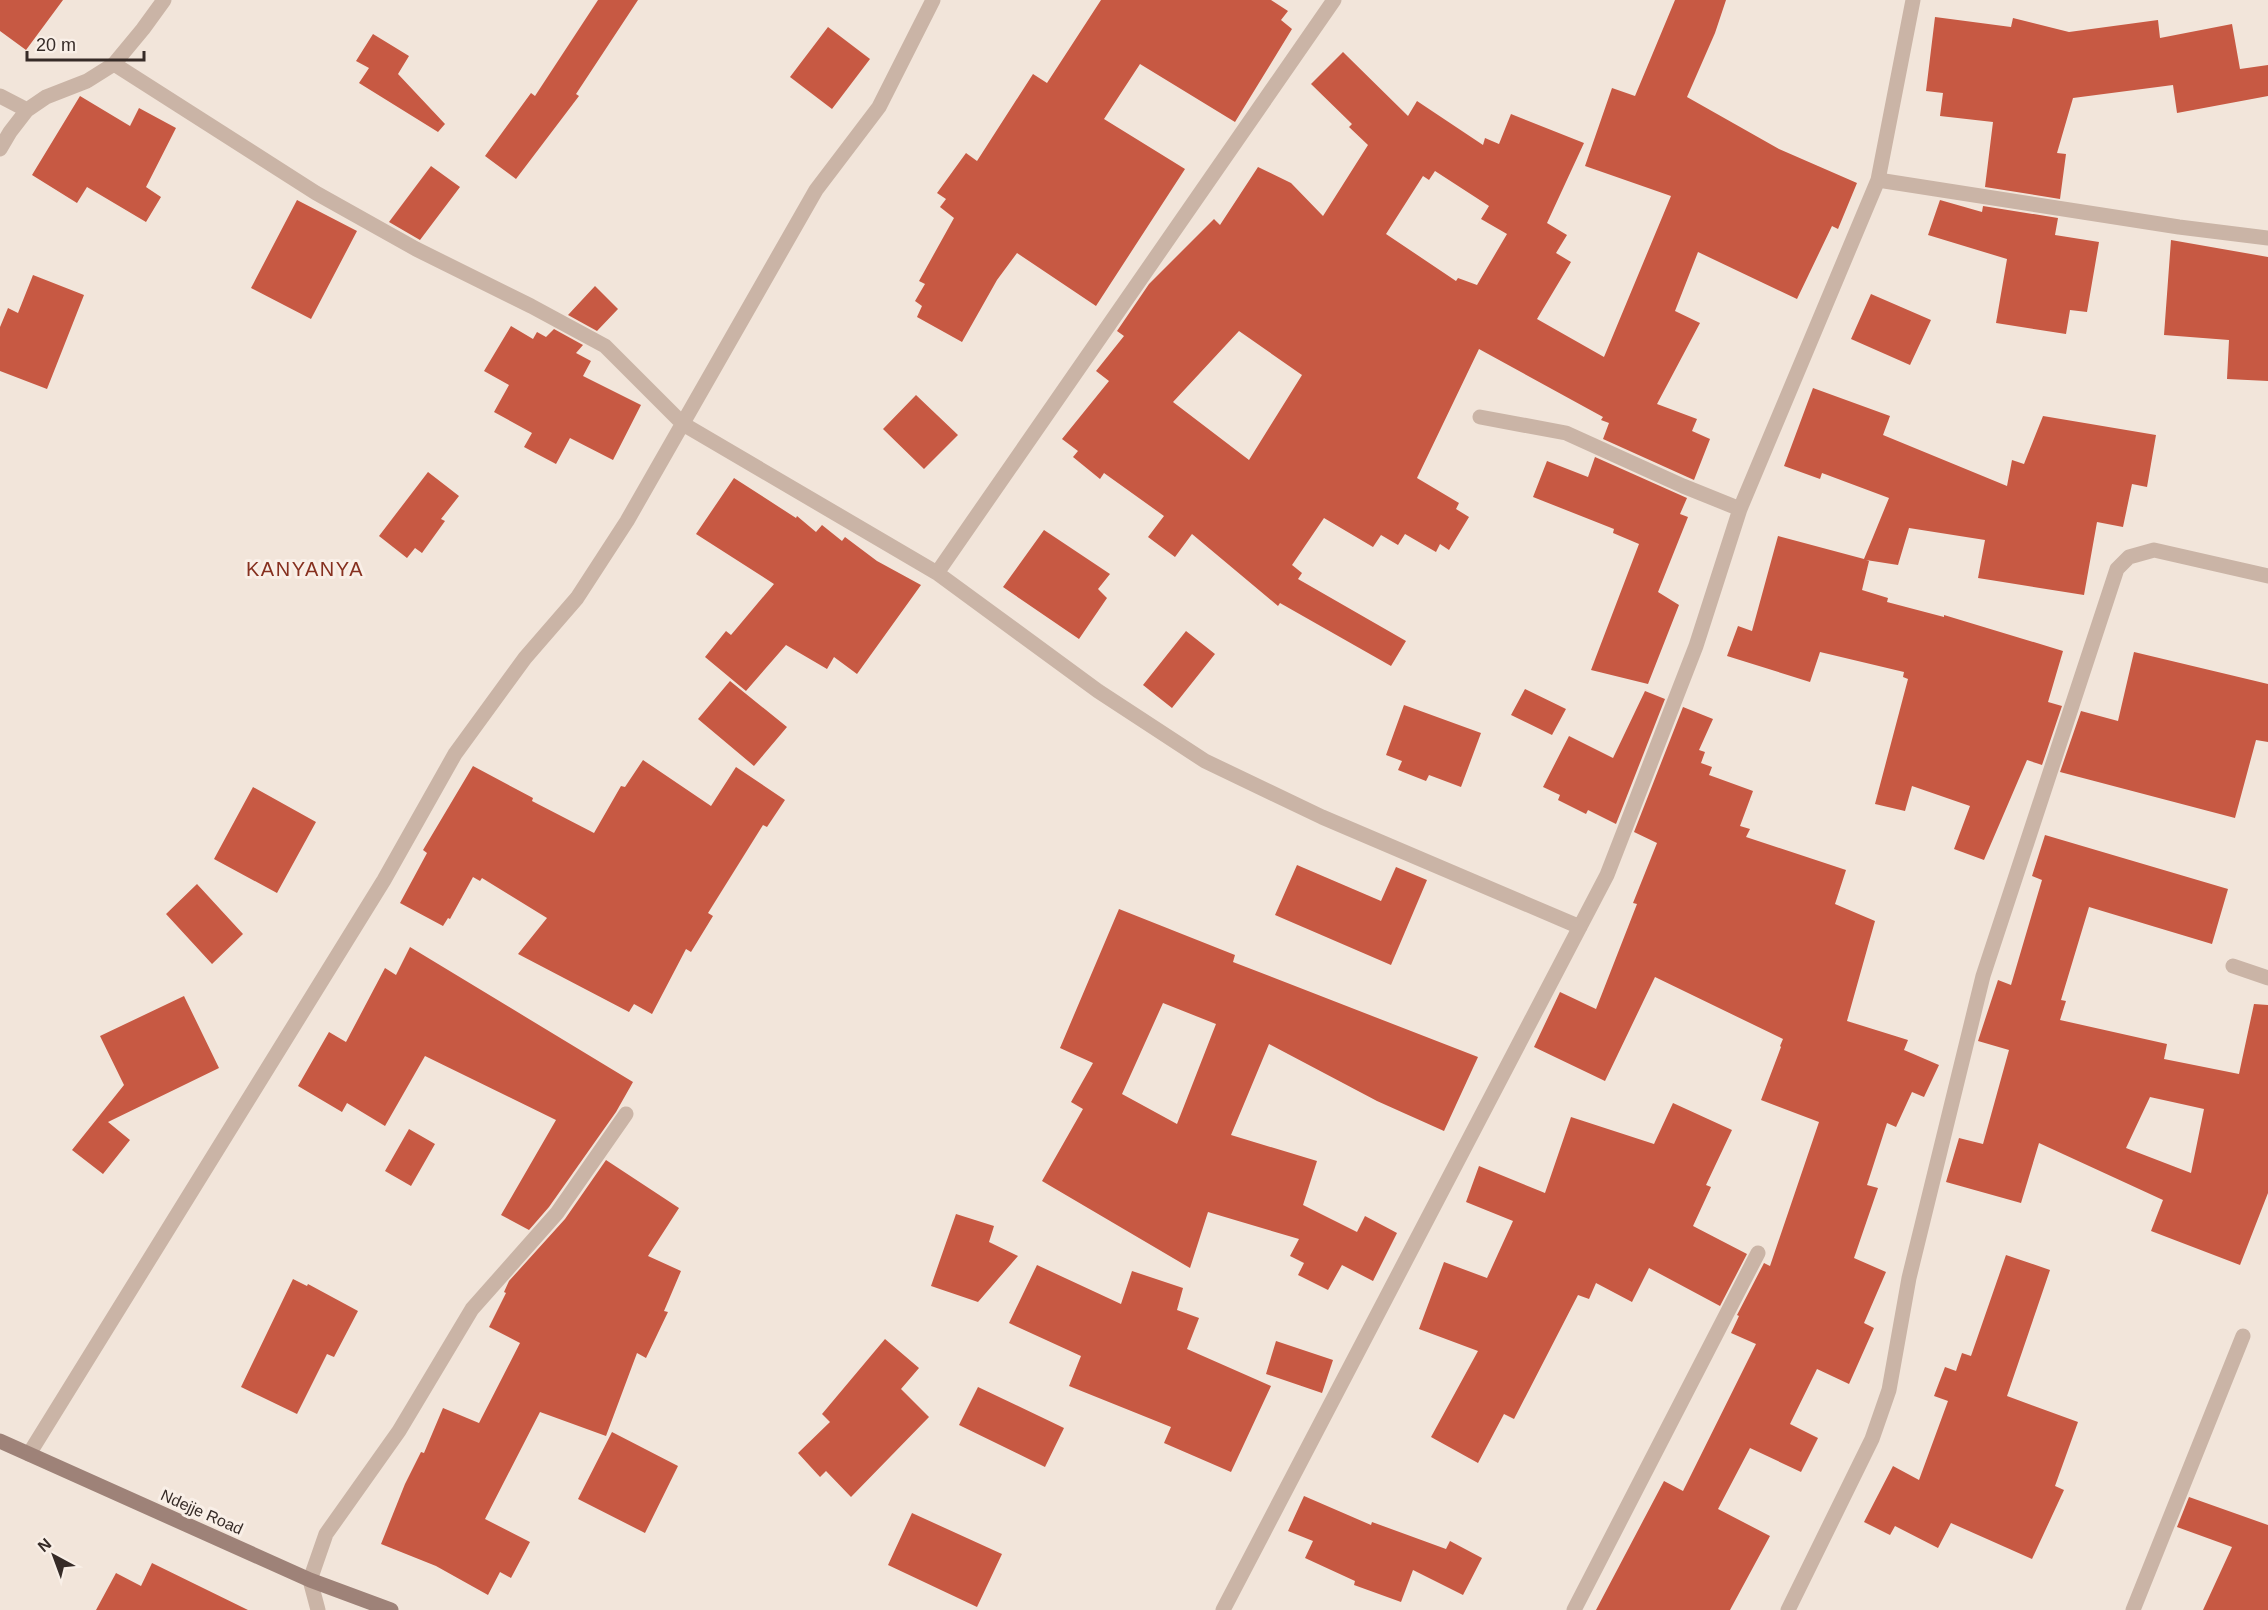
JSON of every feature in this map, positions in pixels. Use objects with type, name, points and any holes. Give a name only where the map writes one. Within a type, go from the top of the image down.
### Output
[{"type":"street","points":[[0,150],[27,110],[46,97],[87,81],[114,64],[144,29],[164,0]]},
{"type":"street","points":[[28,1454],[384,880],[455,754],[525,658],[577,598],[627,520],[816,190],[879,107],[933,0]]},
{"type":"street","points":[[937,573],[1334,0]]},
{"type":"street","points":[[1223,1610],[1608,875],[1696,646],[1740,509],[1878,180],[1913,0]]},
{"type":"street","points":[[114,64],[316,193],[416,249],[605,346],[683,424],[937,573],[1098,691],[1205,761],[1322,817],[1580,927]]},
{"type":"street","points":[[0,96],[27,110]]},
{"type":"street","points":[[1878,180],[2179,227],[2268,238]]},
{"type":"street","points":[[1479,417],[1566,433],[1740,509]]},
{"type":"street","points":[[1788,1610],[1872,1439],[1889,1390],[1907,1287],[1983,976],[2117,569],[2129,557],[2154,550],[2268,576]]},
{"type":"street","points":[[2233,966],[2268,978]]},
{"type":"street","points":[[318,1610],[310,1580],[326,1534],[399,1431],[472,1308],[557,1213],[626,1114]]},
{"type":"street","points":[[1574,1610],[1758,1253]]},
{"type":"street","points":[[2133,1610],[2243,1336]]},
{"type":"street","name":"Ndejje Road","points":[[0,1441],[310,1580],[391,1610]]},
{"type":"building","points":[[0,0],[63,0],[26,50],[0,31]]},
{"type":"building","points":[[598,0],[638,0],[576,94],[579,96],[516,179],[485,156],[531,93],[535,96]]},
{"type":"building","points":[[1101,0],[1271,0],[1288,11],[1281,20],[1292,29],[1235,122],[1140,64],[1104,119],[1185,169],[1096,306],[1017,253],[997,280],[962,342],[917,317],[922,306],[915,301],[925,284],[919,281],[954,218],[940,207],[946,199],[937,193],[966,153],[977,161],[1033,74],[1047,83]]},
{"type":"building","points":[[1675,0],[1726,0],[1715,33],[1687,97],[1779,149],[1857,183],[1838,229],[1832,226],[1797,299],[1698,252],[1675,311],[1700,323],[1657,404],[1697,419],[1692,431],[1710,439],[1694,480],[1603,439],[1609,423],[1601,420],[1603,417],[1479,349],[1417,478],[1459,503],[1456,509],[1469,517],[1449,550],[1440,544],[1436,552],[1405,534],[1398,545],[1381,535],[1373,547],[1324,518],[1292,565],[1302,573],[1298,579],[1406,641],[1391,666],[1280,603],[1278,606],[1192,534],[1175,557],[1148,537],[1164,516],[1104,473],[1100,479],[1073,457],[1078,451],[1062,439],[1109,381],[1096,371],[1124,336],[1117,331],[1149,284],[1214,219],[1220,225],[1258,167],[1291,183],[1323,216],[1368,145],[1349,127],[1352,124],[1311,84],[1343,52],[1408,116],[1417,101],[1483,145],[1485,138],[1499,144],[1511,114],[1584,143],[1547,223],[1567,235],[1556,253],[1571,262],[1537,319],[1604,357],[1671,196],[1585,166],[1612,88],[1635,96]],"holes":[[[1435,171],[1489,206],[1481,219],[1507,234],[1477,285],[1458,278],[1456,281],[1386,234],[1423,176],[1429,180]],[[1239,331],[1302,375],[1249,460],[1173,402]]]},
{"type":"building","points":[[1935,17],[2011,27],[2013,18],[2069,32],[2158,20],[2160,38],[2232,24],[2240,69],[2268,65],[2268,96],[2177,113],[2173,85],[2073,98],[2057,153],[2066,154],[2060,199],[1985,187],[1993,122],[1940,116],[1943,93],[1926,91]]},
{"type":"building","points":[[828,27],[870,59],[832,109],[790,77]]},
{"type":"building","points":[[373,34],[409,56],[398,74],[445,124],[438,132],[359,83],[369,68],[356,61]]},
{"type":"building","points":[[80,96],[130,126],[139,108],[176,128],[146,187],[161,197],[146,222],[87,187],[77,203],[32,175]]},
{"type":"building","points":[[431,166],[460,187],[420,240],[389,222]]},
{"type":"building","points":[[297,200],[357,231],[311,319],[251,288]]},
{"type":"building","points":[[1940,200],[1982,212],[1983,206],[2058,218],[2055,235],[2099,242],[2087,312],[2070,310],[2066,334],[1996,323],[2007,259],[1928,235]]},
{"type":"building","points":[[2171,240],[2268,257],[2268,381],[2227,379],[2229,340],[2164,335]]},
{"type":"building","points":[[33,275],[84,295],[47,389],[0,371],[0,327],[8,308],[18,313]]},
{"type":"building","points":[[595,286],[618,309],[597,331],[568,315]]},
{"type":"building","points":[[1871,294],[1931,320],[1910,365],[1851,339]]},
{"type":"building","points":[[511,326],[533,339],[537,332],[546,337],[554,329],[583,345],[576,353],[591,361],[583,376],[641,405],[613,460],[570,438],[556,464],[524,447],[532,433],[494,412],[509,385],[484,371]]},
{"type":"building","points":[[1813,388],[1890,416],[1883,435],[2007,486],[2012,460],[2024,464],[2043,416],[2156,435],[2147,487],[2132,484],[2123,527],[2097,522],[2084,595],[1978,578],[1985,540],[1909,528],[1898,565],[1866,560],[1869,561],[1862,590],[1888,598],[1887,602],[1944,617],[1944,615],[2063,651],[2048,702],[2062,706],[2042,765],[2027,760],[1984,860],[1954,849],[1970,806],[1912,786],[1905,811],[1875,804],[1908,679],[1903,677],[1904,672],[1820,652],[1810,682],[1727,656],[1738,626],[1752,631],[1778,536],[1864,559],[1889,498],[1822,473],[1820,479],[1784,466]]},
{"type":"building","points":[[916,395],[958,435],[924,469],[883,429]]},
{"type":"building","points":[[1595,457],[1687,498],[1680,514],[1688,517],[1658,592],[1679,605],[1648,684],[1591,670],[1639,544],[1613,533],[1614,529],[1533,497],[1547,461],[1588,477]]},
{"type":"building","points":[[428,472],[459,496],[441,519],[445,521],[422,553],[415,548],[407,558],[379,536]]},
{"type":"building","points":[[734,478],[796,518],[797,516],[816,532],[822,525],[842,541],[845,537],[877,561],[921,585],[857,674],[834,657],[827,669],[786,645],[746,691],[705,657],[726,631],[731,635],[774,584],[696,534]]},
{"type":"building","points":[[1044,530],[1110,574],[1098,589],[1107,598],[1079,639],[1003,587]]},
{"type":"building","points":[[1186,631],[1215,654],[1172,708],[1143,685]]},
{"type":"building","points":[[2134,652],[2268,684],[2268,742],[2256,740],[2235,818],[2060,772],[2081,711],[2118,721]]},
{"type":"building","points":[[730,681],[787,727],[754,766],[698,719]]},
{"type":"building","points":[[1525,689],[1566,709],[1552,735],[1511,715]]},
{"type":"building","points":[[1645,691],[1665,699],[1616,824],[1588,810],[1586,814],[1558,800],[1560,795],[1543,787],[1569,736],[1613,758]]},
{"type":"building","points":[[1404,705],[1481,733],[1461,787],[1429,775],[1426,781],[1398,770],[1402,761],[1386,755]]},
{"type":"building","points":[[1683,707],[1713,719],[1699,750],[1705,752],[1701,763],[1712,767],[1709,775],[1753,791],[1740,826],[1750,829],[1746,837],[1846,870],[1835,904],[1875,921],[1847,1021],[1908,1040],[1904,1050],[1939,1065],[1924,1097],[1912,1092],[1896,1127],[1887,1123],[1867,1185],[1878,1188],[1854,1258],[1886,1272],[1864,1323],[1874,1328],[1849,1384],[1817,1369],[1790,1424],[1818,1438],[1801,1472],[1750,1448],[1718,1509],[1770,1536],[1730,1610],[1596,1610],[1664,1481],[1683,1491],[1756,1344],[1731,1333],[1739,1316],[1737,1315],[1764,1263],[1770,1266],[1819,1122],[1761,1100],[1783,1039],[1655,977],[1605,1081],[1534,1047],[1560,992],[1596,1009],[1637,904],[1633,903],[1657,843],[1634,832]]},
{"type":"building","points":[[643,760],[711,806],[736,767],[785,800],[767,827],[763,825],[708,913],[713,916],[691,952],[686,949],[652,1014],[634,1004],[629,1012],[518,954],[547,918],[482,878],[480,881],[473,877],[450,919],[448,918],[443,926],[400,903],[427,853],[423,850],[473,766],[533,798],[532,801],[594,833],[621,786],[625,787]]},
{"type":"building","points":[[253,787],[316,822],[277,893],[214,859]]},
{"type":"building","points":[[2045,835],[2228,889],[2212,944],[2089,907],[2061,1000],[2066,1001],[2060,1020],[2167,1044],[2164,1059],[2239,1074],[2254,1004],[2268,1005],[2268,1193],[2240,1265],[2151,1231],[2163,1200],[2039,1143],[2021,1203],[1946,1182],[1959,1138],[1983,1144],[2009,1050],[1978,1041],[1998,980],[2011,985],[2042,880],[2032,876]],"holes":[[[2150,1097],[2204,1109],[2191,1173],[2126,1148]]]},
{"type":"building","points":[[1297,865],[1381,901],[1396,867],[1427,880],[1391,965],[1275,915]]},
{"type":"building","points":[[197,884],[243,934],[212,964],[166,914]]},
{"type":"building","points":[[1119,909],[1235,955],[1233,962],[1478,1057],[1444,1131],[1377,1101],[1269,1044],[1231,1135],[1317,1161],[1303,1205],[1357,1232],[1365,1216],[1397,1233],[1373,1281],[1342,1265],[1328,1290],[1298,1275],[1304,1263],[1290,1256],[1299,1239],[1208,1212],[1190,1268],[1042,1181],[1083,1109],[1071,1102],[1093,1063],[1060,1048]],"holes":[[[1163,1003],[1216,1024],[1177,1124],[1122,1094]]]},
{"type":"building","points":[[410,947],[633,1082],[616,1112],[549,1207],[529,1230],[501,1215],[556,1120],[425,1056],[385,1126],[347,1103],[342,1112],[298,1086],[329,1032],[346,1042],[385,968],[396,975]]},
{"type":"building","points":[[184,996],[219,1068],[108,1122],[130,1140],[103,1174],[72,1150],[124,1085],[100,1036]]},
{"type":"building","points":[[1673,1103],[1732,1130],[1706,1185],[1711,1187],[1693,1226],[1747,1254],[1720,1306],[1649,1268],[1632,1302],[1596,1283],[1589,1299],[1578,1295],[1514,1419],[1504,1414],[1478,1463],[1431,1437],[1478,1351],[1419,1329],[1444,1262],[1487,1278],[1513,1221],[1466,1202],[1479,1166],[1545,1193],[1571,1117],[1654,1144]]},
{"type":"building","points":[[409,1129],[435,1144],[411,1186],[385,1171]]},
{"type":"building","points":[[606,1160],[679,1208],[648,1256],[681,1271],[664,1311],[668,1312],[646,1358],[637,1353],[606,1436],[540,1412],[485,1519],[530,1542],[511,1578],[500,1572],[488,1595],[436,1566],[381,1544],[405,1484],[421,1452],[424,1453],[443,1408],[479,1423],[520,1343],[489,1327],[506,1293],[504,1292],[509,1281],[565,1219]]},
{"type":"building","points":[[956,1214],[994,1226],[989,1242],[1018,1256],[978,1302],[931,1286]]},
{"type":"building","points":[[2006,1255],[2050,1270],[2007,1396],[2078,1422],[2055,1486],[2064,1490],[2032,1559],[1951,1523],[1938,1548],[1895,1526],[1890,1535],[1864,1522],[1893,1466],[1919,1480],[1948,1401],[1934,1396],[1945,1367],[1956,1371],[1962,1353],[1971,1356]]},
{"type":"building","points":[[1037,1265],[1121,1304],[1132,1271],[1183,1288],[1177,1310],[1199,1318],[1187,1349],[1271,1386],[1231,1472],[1164,1443],[1171,1427],[1069,1386],[1081,1356],[1009,1323]]},
{"type":"building","points":[[293,1279],[307,1286],[308,1284],[358,1311],[334,1357],[327,1354],[297,1414],[241,1387]]},
{"type":"building","points":[[885,1339],[919,1368],[901,1389],[929,1417],[851,1497],[826,1471],[820,1477],[798,1453],[830,1422],[822,1414]]},
{"type":"building","points":[[1276,1341],[1333,1360],[1322,1393],[1266,1374]]},
{"type":"building","points":[[978,1387],[1064,1428],[1045,1467],[959,1425]]},
{"type":"building","points":[[612,1432],[678,1466],[645,1533],[578,1499]]},
{"type":"building","points":[[1304,1496],[1371,1525],[1372,1522],[1446,1549],[1450,1541],[1482,1558],[1463,1595],[1413,1570],[1401,1602],[1354,1585],[1355,1581],[1305,1558],[1313,1541],[1288,1531]]},
{"type":"building","points":[[2189,1497],[2268,1525],[2268,1610],[2203,1610],[2232,1547],[2177,1527]]},
{"type":"building","points":[[912,1513],[1002,1554],[977,1607],[888,1565]]},
{"type":"building","points":[[152,1563],[248,1610],[96,1610],[116,1573],[141,1586]]},
{"type":"district","name":"KANYANYA","points":[[305,569]]}]
